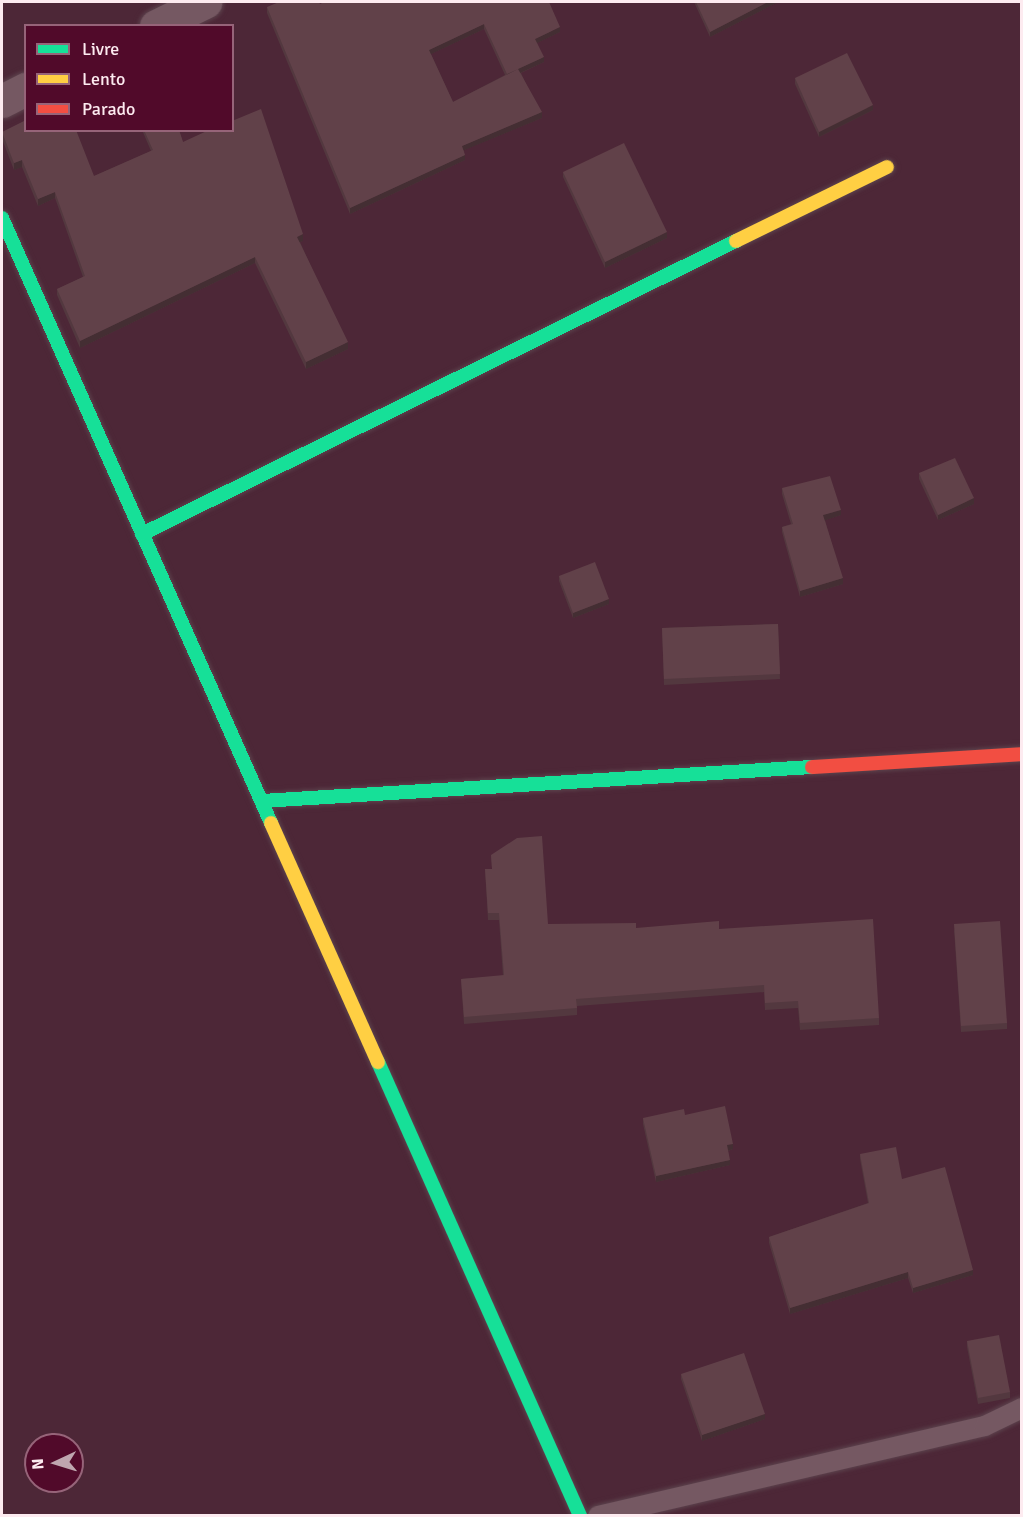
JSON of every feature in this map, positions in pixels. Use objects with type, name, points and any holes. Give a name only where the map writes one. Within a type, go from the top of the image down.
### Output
[{"type":"street","points":[[160,24],[205,2]]},
{"type":"street","points":[[2,101],[24,90]]},
{"type":"street","points":[[142,534],[887,167]]},
{"type":"street","points":[[2,218],[580,1515]]},
{"type":"street","points":[[261,801],[1022,754]]},
{"type":"lane","points":[[598,1515],[985,1426],[1022,1408]]},
{"type":"building","points":[[279,2],[319,2],[320,4],[324,2],[549,2],[560,27],[535,39],[544,57],[507,74],[484,24],[429,50],[453,102],[518,69],[542,112],[462,146],[465,155],[350,208],[267,7]]},
{"type":"building","points":[[696,2],[768,2],[710,32]]},
{"type":"building","points":[[847,53],[873,105],[819,132],[795,78]]},
{"type":"building","points":[[261,109],[303,234],[297,237],[348,342],[306,362],[255,257],[80,341],[57,289],[85,276],[55,192],[38,199],[22,160],[14,163],[2,132],[24,121],[24,132],[77,132],[94,176],[153,150],[145,132],[180,132],[183,142],[205,132],[234,132],[234,120]]},
{"type":"building","points":[[624,143],[667,232],[605,262],[563,172]]},
{"type":"building","points":[[955,458],[974,498],[938,515],[919,473]]},
{"type":"building","points":[[830,476],[841,510],[823,515],[843,578],[800,591],[782,527],[793,524],[782,488]]},
{"type":"building","points":[[595,562],[609,599],[573,613],[559,576]]},
{"type":"building","points":[[778,624],[780,674],[664,679],[662,628]]},
{"type":"building","points":[[542,836],[548,924],[636,923],[636,928],[719,921],[719,929],[873,919],[879,1018],[800,1023],[798,1001],[765,1003],[764,985],[576,999],[577,1008],[464,1017],[461,979],[504,975],[499,913],[488,913],[485,869],[492,869],[491,855],[517,838]]},
{"type":"building","points":[[1000,921],[1007,1023],[961,1026],[954,924]]},
{"type":"building","points":[[725,1106],[733,1144],[727,1145],[730,1160],[656,1176],[643,1118],[684,1109],[685,1115]]},
{"type":"building","points":[[896,1147],[902,1179],[945,1167],[973,1270],[913,1288],[908,1272],[790,1308],[769,1237],[869,1203],[860,1154]]},
{"type":"building","points":[[999,1335],[1010,1392],[978,1398],[967,1341]]},
{"type":"building","points":[[744,1353],[765,1414],[702,1435],[681,1374]]},
{"type":"traffic: fast","points":[[2,218],[271,823]]},
{"type":"traffic: fast","points":[[142,534],[736,241]]},
{"type":"traffic: fast","points":[[262,801],[812,767]]},
{"type":"traffic: fast","points":[[378,1062],[580,1516]]},
{"type":"traffic: slow","points":[[736,241],[887,167]]},
{"type":"traffic: slow","points":[[271,823],[378,1062]]},
{"type":"traffic: jam","points":[[812,767],[1022,754]]}]
